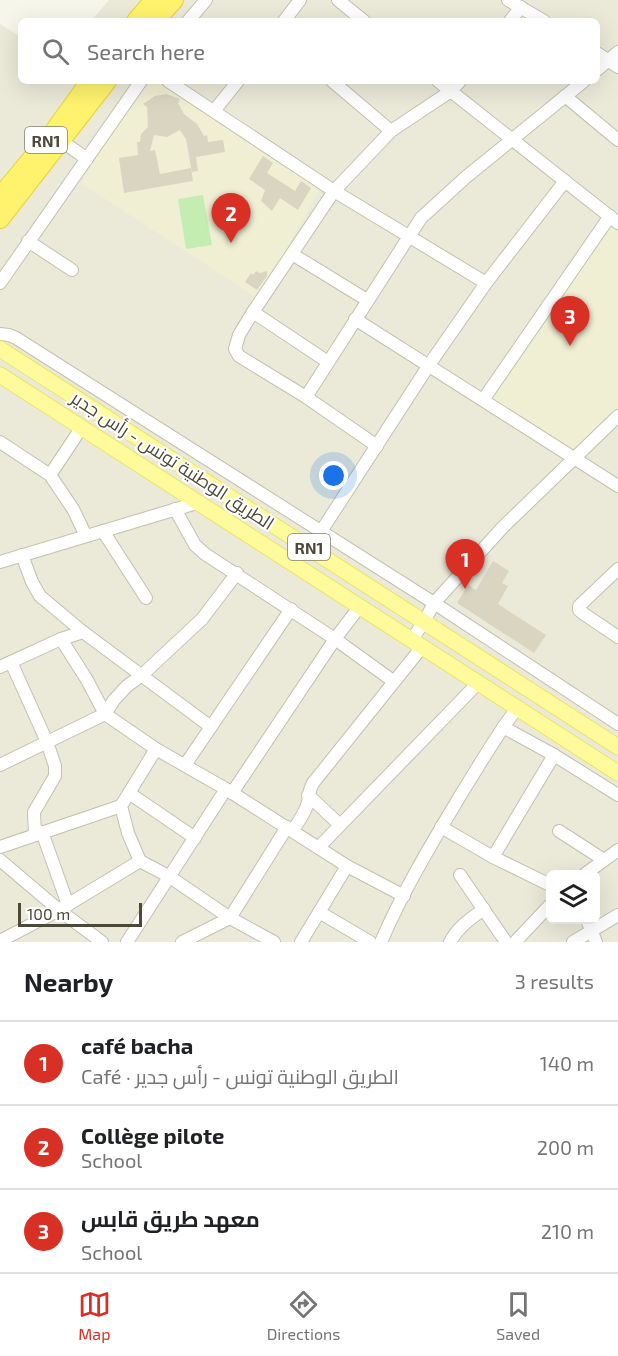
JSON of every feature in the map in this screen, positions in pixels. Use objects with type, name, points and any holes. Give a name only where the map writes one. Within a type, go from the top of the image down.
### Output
[{"type":"highway","points":[[139,18],[154,0]]},
{"type":"highway","points":[[158,18],[174,0]]},
{"type":"highway","name":"RN1","points":[[0,219],[56,137],[88,84]]},
{"type":"highway","name":"RN1","points":[[0,197],[104,84]]},
{"type":"main road","name":"الطريق الوطنية تونس - رأس جدير","points":[[0,349],[618,747]]},
{"type":"main road","name":"الطريق الوطنية تونس - رأس جدير","points":[[0,375],[618,773]]},
{"type":"street","points":[[191,18],[206,0]]},
{"type":"street","points":[[286,18],[300,0]]},
{"type":"street","points":[[338,0],[360,18]]},
{"type":"street","points":[[508,0],[538,18]]},
{"type":"street","points":[[513,18],[521,8]]},
{"type":"street","points":[[600,54],[615,60]]},
{"type":"street","points":[[600,68],[615,60]]},
{"type":"street","points":[[0,283],[139,84]]},
{"type":"street","points":[[173,84],[334,191],[486,283]]},
{"type":"street","points":[[214,111],[236,84]]},
{"type":"street","points":[[336,84],[392,132]]},
{"type":"street","points":[[442,84],[614,219],[483,400]]},
{"type":"street","points":[[377,446],[306,397],[239,356],[235,349],[239,335],[334,191],[392,132],[451,91],[457,84]]},
{"type":"street","points":[[306,397],[421,218],[511,139],[580,84]]},
{"type":"street","points":[[566,96],[618,140]]},
{"type":"street","points":[[56,137],[87,159]]},
{"type":"street","points":[[321,532],[429,365],[486,283],[566,180]]},
{"type":"street","points":[[28,242],[72,270]]},
{"type":"street","points":[[292,254],[368,300]]},
{"type":"street","points":[[254,312],[328,362]]},
{"type":"street","points":[[355,319],[618,486]]},
{"type":"street","points":[[0,334],[16,338],[66,369],[434,603],[618,724]]},
{"type":"street","points":[[182,942],[230,918],[307,806],[308,795],[314,783],[393,681],[417,643],[434,603],[503,527],[618,416]]},
{"type":"street","points":[[50,475],[82,427]]},
{"type":"street","points":[[0,442],[50,475],[73,509],[86,536]]},
{"type":"street","points":[[0,562],[200,502]]},
{"type":"street","points":[[175,509],[195,545],[205,554],[291,609],[393,681]]},
{"type":"street","points":[[103,531],[146,598]]},
{"type":"street","points":[[22,555],[40,596],[83,632],[211,727]]},
{"type":"street","points":[[618,569],[579,606],[579,610],[584,614],[618,637]]},
{"type":"street","points":[[0,765],[105,714],[114,700],[128,686],[202,619],[237,573]]},
{"type":"street","points":[[128,942],[195,838],[360,606]]},
{"type":"street","points":[[185,765],[291,609]]},
{"type":"street","points":[[63,907],[38,833],[34,812],[55,776],[55,766],[47,742],[6,664],[61,639],[83,632]]},
{"type":"street","points":[[61,639],[105,714],[156,749],[229,791],[347,866],[404,896]]},
{"type":"street","points":[[319,847],[479,682]]},
{"type":"street","points":[[381,942],[441,827],[503,727],[518,707]]},
{"type":"street","points":[[503,727],[554,755],[618,795]]},
{"type":"street","points":[[0,846],[121,806],[156,749]]},
{"type":"street","points":[[494,857],[554,755]]},
{"type":"street","points":[[129,793],[195,838]]},
{"type":"street","points":[[308,795],[340,825]]},
{"type":"street","points":[[121,806],[128,833],[140,861],[170,877],[230,918],[274,942]]},
{"type":"street","points":[[441,827],[546,883]]},
{"type":"street","points":[[559,831],[604,860]]},
{"type":"street","points":[[590,870],[618,850]]},
{"type":"street","points":[[0,860],[63,907],[102,942]]},
{"type":"street","points":[[0,941],[140,861]]},
{"type":"street","points":[[301,942],[347,866]]},
{"type":"street","points":[[460,875],[506,942]]},
{"type":"street","points":[[450,942],[467,921],[484,909]]},
{"type":"street","points":[[515,942],[546,909]]},
{"type":"street","points":[[319,912],[370,942]]},
{"type":"street","points":[[573,942],[618,915]]},
{"type":"shaded area","points":[[109,0],[618,0],[618,942],[0,942],[0,24],[18,35],[18,84],[600,84],[600,18],[94,18]]},
{"type":"shaded area","points":[[141,84],[171,84],[321,187],[259,299],[81,183]]},
{"type":"shaded area","points":[[610,216],[618,223],[618,410],[574,451],[486,396]]},
{"type":"green space","points":[[203,195],[212,245],[186,249],[178,199]]},
{"type":"building","points":[[166,94],[180,99],[178,103],[184,114],[197,124],[204,136],[207,135],[208,142],[223,140],[225,152],[196,157],[198,171],[192,172],[186,139],[180,130],[167,137],[154,135],[150,151],[155,150],[160,174],[191,168],[193,181],[124,193],[119,158],[138,155],[137,142],[140,142],[141,134],[148,127],[147,107],[143,104],[155,96]]},
{"type":"building","points":[[263,156],[273,163],[267,173],[295,191],[301,181],[311,188],[298,210],[280,198],[272,211],[261,201],[265,190],[249,179]]},
{"type":"building","points":[[256,271],[260,273],[267,271],[267,276],[257,290],[245,282],[251,273],[253,275]]},
{"type":"building","points":[[493,561],[509,571],[502,583],[508,586],[498,604],[546,635],[534,653],[457,603],[468,585],[476,590]]},
{"type":"place","name":"Collège pilote","points":[[231,243]]},
{"type":"place","name":"معهد طريق قابس","points":[[570,346]]},
{"type":"place","name":"café bacha","points":[[465,589]]}]
